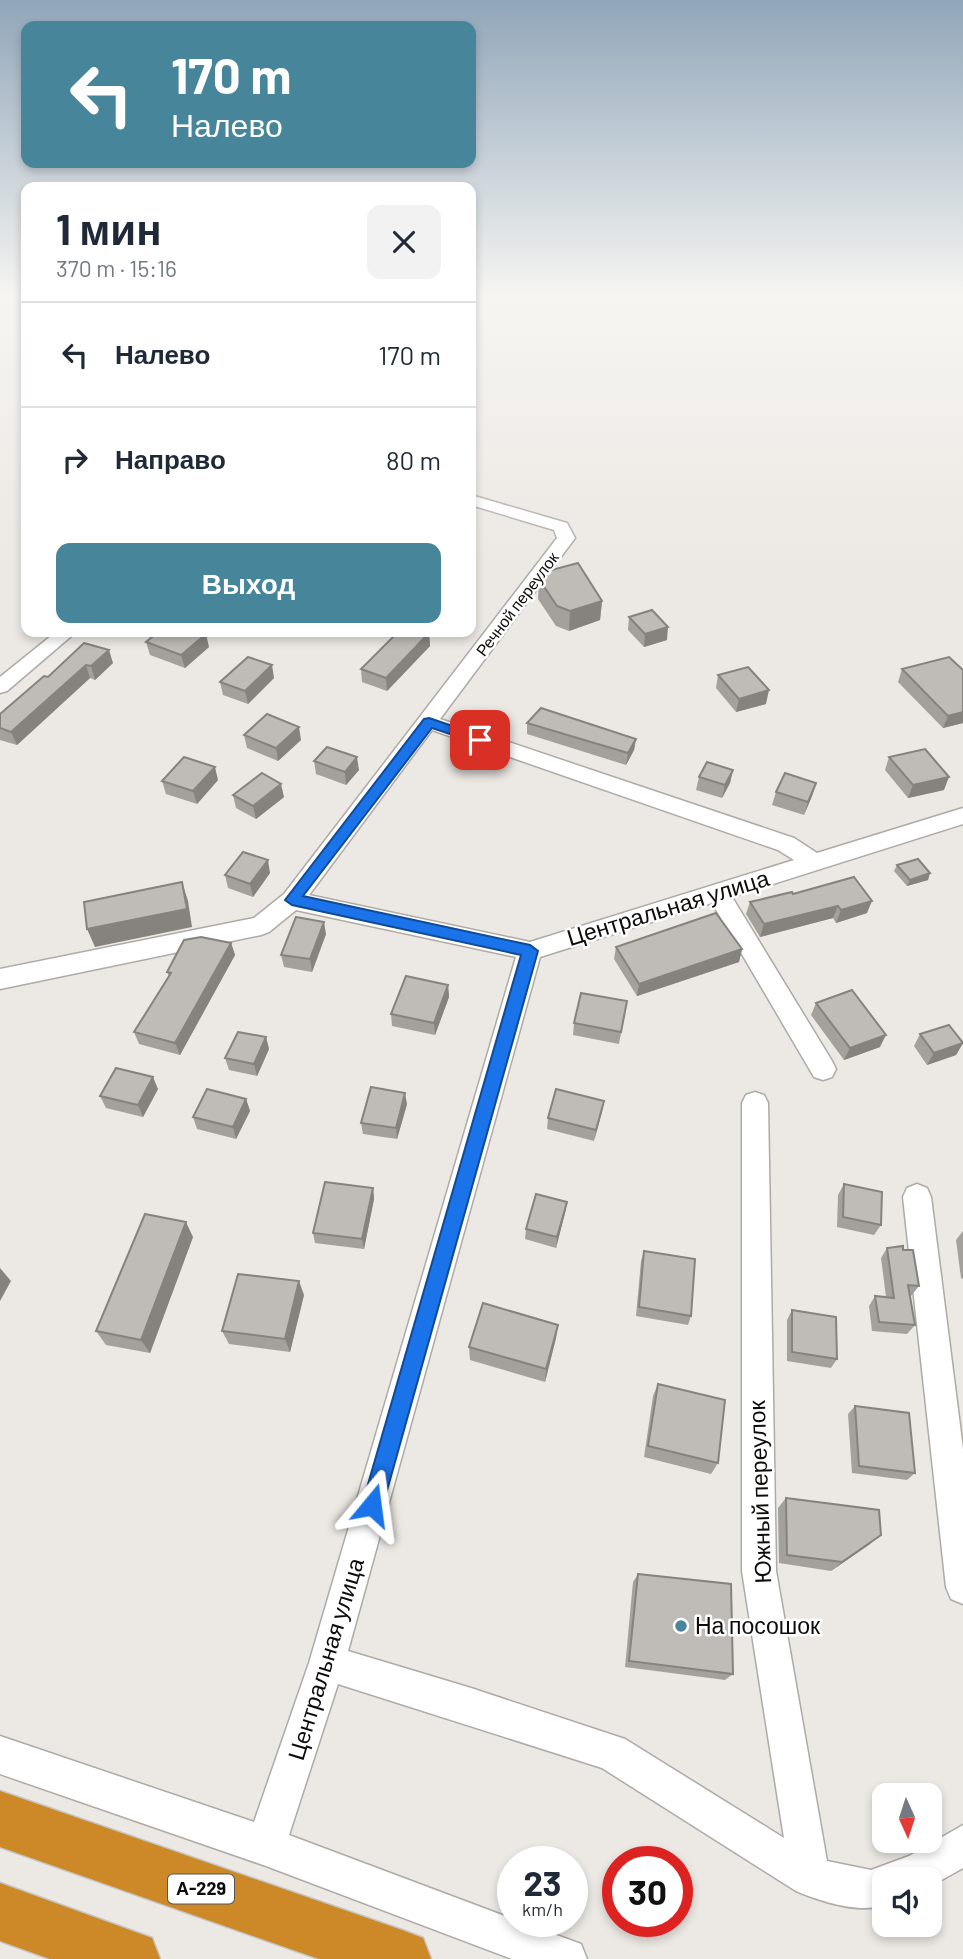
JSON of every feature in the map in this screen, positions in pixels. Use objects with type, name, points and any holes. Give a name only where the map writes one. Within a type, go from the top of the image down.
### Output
[{"type":"highway","name":"А-229","points":[[0,1819],[402,1959]]},
{"type":"highway","points":[[0,1912],[131,1959]]},
{"type":"street","name":"Речной переулок","points":[[429,722],[566,538],[561,527],[476,502]]},
{"type":"street","points":[[0,687],[61,637]]},
{"type":"street","name":"Центральная улица","points":[[429,722],[786,844],[814,862]]},
{"type":"street","points":[[0,979],[261,926],[292,900],[429,722]]},
{"type":"street","name":"Центральная улица","points":[[266,1846],[327,1663],[530,951],[963,816]]},
{"type":"street","points":[[718,893],[823,1069]]},
{"type":"street","points":[[292,900],[530,951]]},
{"type":"street","name":"Южный переулок","points":[[755,1103],[759,1571],[810,1877]]},
{"type":"street","points":[[917,1197],[963,1587]]},
{"type":"street","points":[[327,1663],[612,1752],[810,1877],[872,1890]]},
{"type":"street","points":[[0,1755],[266,1846],[566,1959]]},
{"type":"street","points":[[925,1867],[963,1845]]},
{"type":"building","points":[[578,563],[602,601],[570,611],[557,606],[539,579],[544,572]]},
{"type":"building","points":[[652,610],[668,627],[645,634],[629,617]]},
{"type":"building","points":[[152,637],[202,637],[181,655],[146,642]]},
{"type":"building","points":[[393,637],[425,637],[386,678],[361,669]]},
{"type":"building","points":[[84,643],[109,650],[91,666],[86,665],[11,732],[0,728],[0,714],[44,676],[48,677]]},
{"type":"building","points":[[248,657],[272,665],[245,691],[220,682]]},
{"type":"building","points":[[949,657],[963,670],[963,712],[948,716],[902,669]]},
{"type":"building","points":[[748,667],[769,690],[739,699],[718,675]]},
{"type":"building","points":[[541,708],[636,739],[628,753],[527,723]]},
{"type":"building","points":[[267,714],[299,727],[276,748],[244,735]]},
{"type":"building","points":[[327,747],[357,757],[345,772],[314,761]]},
{"type":"building","points":[[925,749],[949,777],[913,785],[889,757]]},
{"type":"building","points":[[184,757],[215,767],[193,791],[162,781]]},
{"type":"building","points":[[707,762],[733,770],[725,785],[699,777]]},
{"type":"building","points":[[262,773],[281,784],[253,806],[233,795]]},
{"type":"building","points":[[785,773],[816,783],[808,802],[776,792]]},
{"type":"building","points":[[243,852],[268,860],[250,884],[225,875]]},
{"type":"building","points":[[918,859],[930,873],[910,880],[897,865]]},
{"type":"building","points":[[854,877],[872,901],[841,910],[838,906],[764,924],[750,902],[792,892],[793,894]]},
{"type":"building","points":[[182,882],[187,909],[87,929],[84,902]]},
{"type":"building","points":[[716,913],[742,949],[639,984],[616,947]]},
{"type":"building","points":[[296,917],[324,922],[310,959],[281,955]]},
{"type":"building","points":[[201,937],[231,943],[175,1043],[134,1032],[171,973],[167,972],[184,940]]},
{"type":"building","points":[[406,976],[448,985],[434,1023],[391,1014]]},
{"type":"building","points":[[852,990],[886,1035],[850,1048],[816,1003]]},
{"type":"building","points":[[581,993],[627,1001],[621,1032],[574,1023]]},
{"type":"building","points":[[949,1025],[963,1043],[934,1053],[920,1034]]},
{"type":"building","points":[[238,1032],[266,1037],[254,1064],[225,1058]]},
{"type":"building","points":[[116,1068],[153,1077],[138,1105],[100,1096]]},
{"type":"building","points":[[371,1087],[405,1093],[396,1128],[361,1123]]},
{"type":"building","points":[[207,1089],[246,1099],[233,1127],[193,1117]]},
{"type":"building","points":[[556,1089],[604,1101],[596,1130],[548,1118]]},
{"type":"building","points":[[325,1182],[373,1188],[362,1239],[313,1233]]},
{"type":"building","points":[[844,1184],[882,1192],[881,1225],[843,1217]]},
{"type":"building","points":[[536,1194],[567,1202],[557,1237],[526,1229]]},
{"type":"building","points":[[145,1214],[186,1222],[141,1340],[96,1331]]},
{"type":"building","points":[[903,1246],[903,1250],[913,1250],[919,1286],[908,1285],[915,1325],[879,1322],[875,1296],[894,1298],[887,1248]]},
{"type":"building","points":[[644,1251],[695,1259],[691,1316],[639,1307]]},
{"type":"building","points":[[238,1274],[299,1281],[285,1339],[222,1331]]},
{"type":"building","points":[[483,1303],[558,1325],[546,1369],[469,1347]]},
{"type":"building","points":[[792,1310],[836,1317],[837,1359],[792,1352]]},
{"type":"building","points":[[658,1384],[725,1400],[718,1463],[648,1446]]},
{"type":"building","points":[[855,1406],[909,1413],[915,1473],[859,1466]]},
{"type":"building","points":[[786,1498],[879,1510],[881,1535],[842,1562],[787,1555]]},
{"type":"building","points":[[638,1574],[731,1584],[733,1674],[629,1661]]},
{"type":"place","name":"На посошок","points":[[681,1626]]},
{"type":"route","points":[[372,1505],[530,951],[292,900],[429,722],[480,740]]}]
